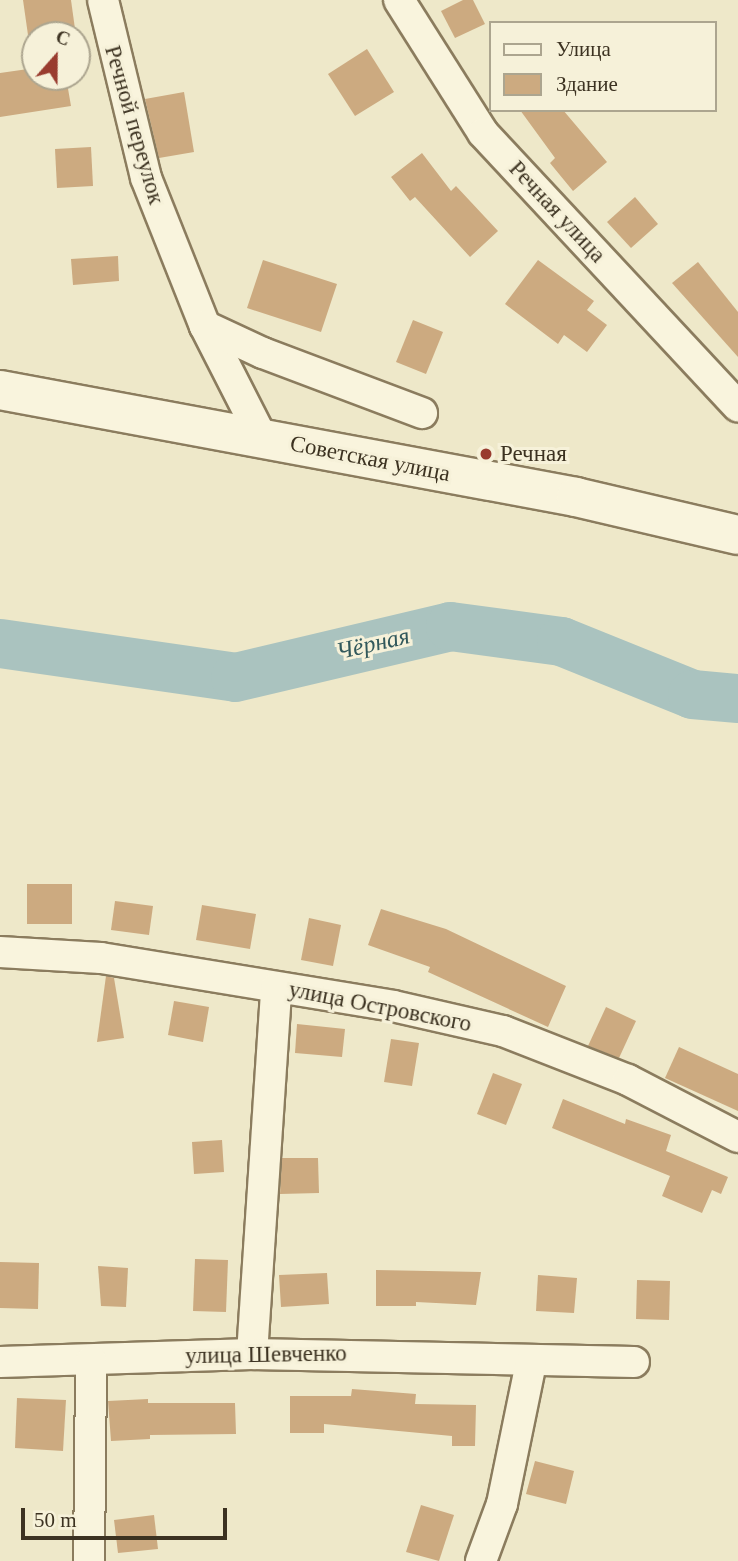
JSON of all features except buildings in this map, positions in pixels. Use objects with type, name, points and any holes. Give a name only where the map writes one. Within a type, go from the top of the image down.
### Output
[{"type":"main road","name":"Советская улица","points":[[0,390],[576,496],[738,535]]},
{"type":"street","name":"Речной переулок","points":[[103,0],[146,178],[205,326],[262,438]]},
{"type":"street","name":"Речная улица","points":[[399,0],[483,133],[738,406]]},
{"type":"street","points":[[205,326],[263,353],[422,413]]},
{"type":"street","name":"улица Островского","points":[[0,952],[101,958],[393,1006],[503,1031],[628,1080],[738,1138]]},
{"type":"street","points":[[252,1354],[276,988]]},
{"type":"street","name":"улица Шевченко","points":[[0,1362],[252,1354],[399,1354],[531,1363],[634,1362]]},
{"type":"street","points":[[89,1561],[92,1361]]},
{"type":"street","points":[[481,1561],[502,1504],[531,1363]]},
{"type":"waterway","name":"Чёрная","points":[[0,643],[235,677],[450,626],[561,641],[692,694],[738,698]]},
{"type":"place","name":"Речная","points":[[486,454]]}]
